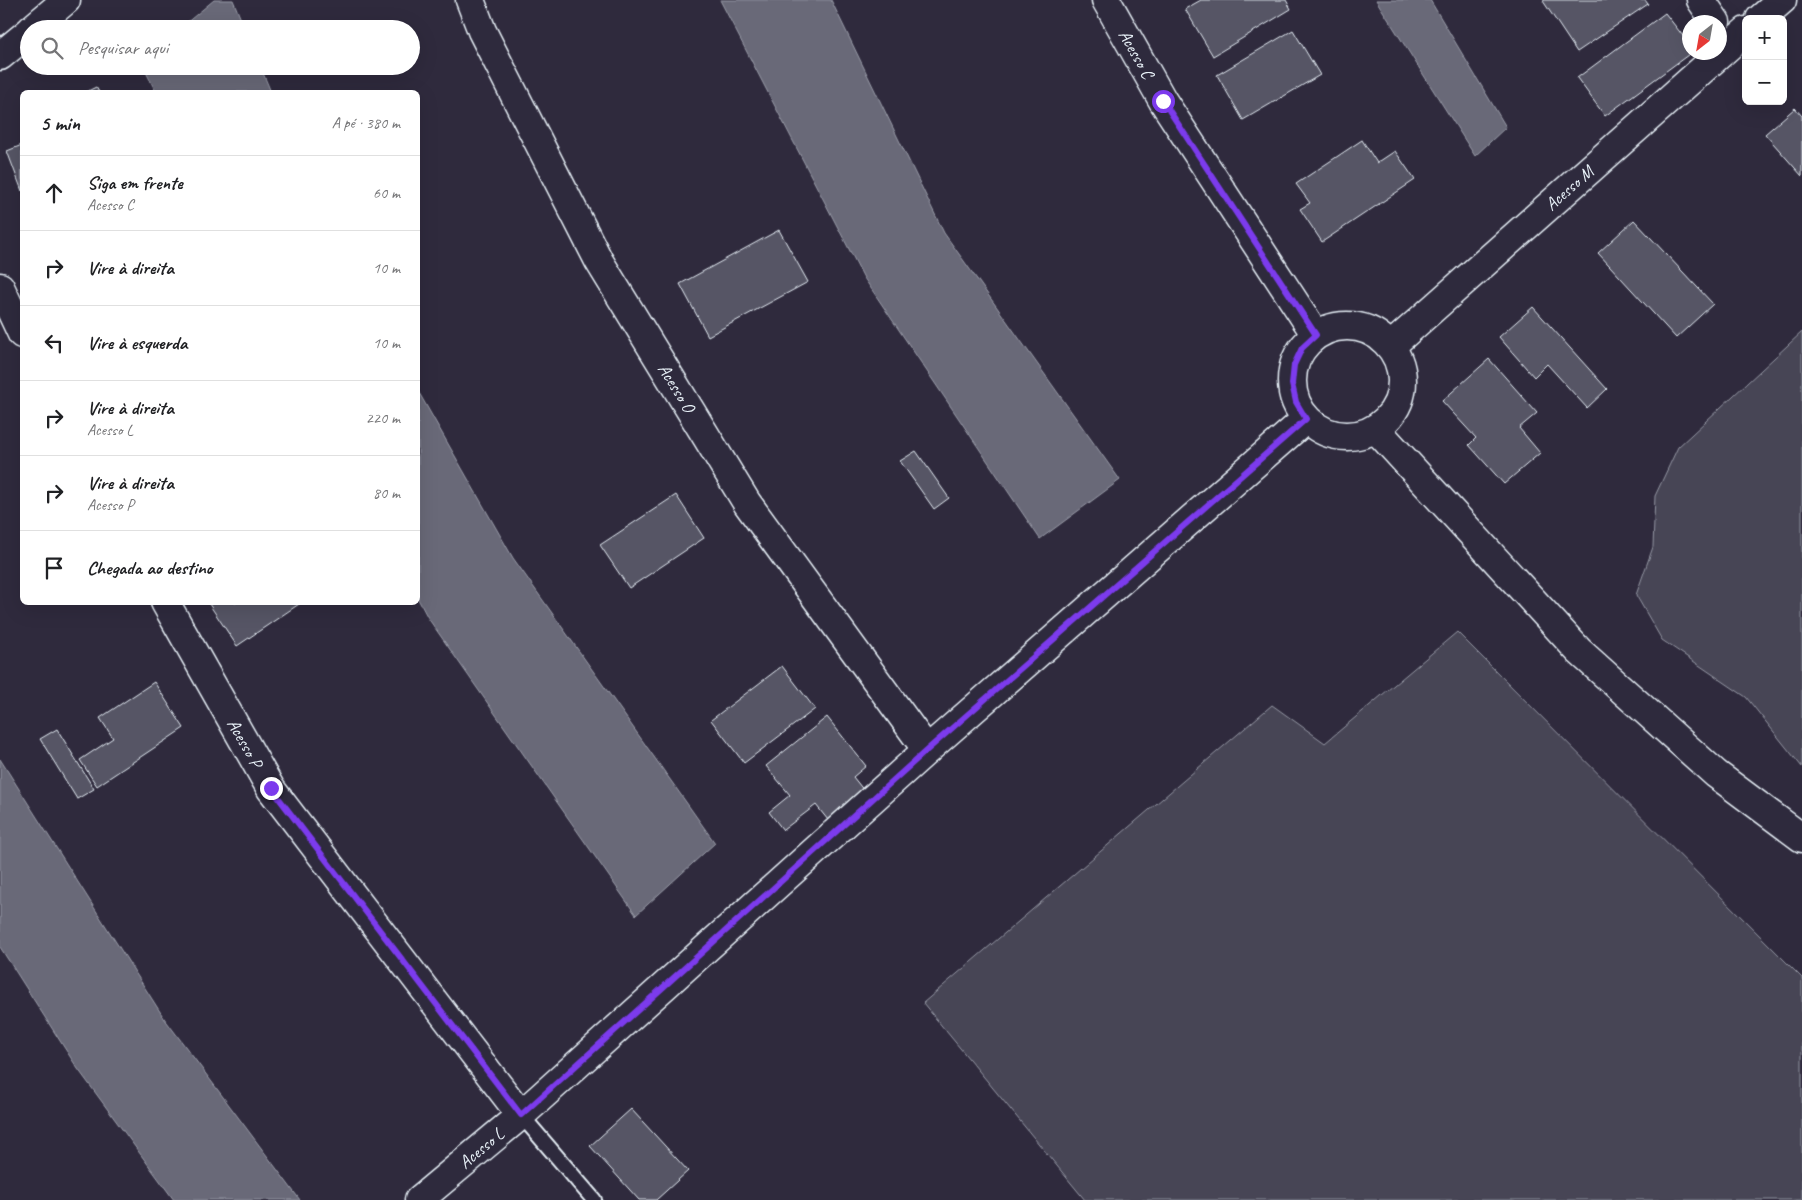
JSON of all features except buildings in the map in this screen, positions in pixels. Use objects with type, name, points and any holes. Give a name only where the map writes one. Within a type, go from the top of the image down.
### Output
[{"type":"street","points":[[43,20],[66,0]]},
{"type":"street","name":"Acesso O","points":[[470,0],[482,31],[599,261],[614,286],[747,503],[927,750]]},
{"type":"street","name":"Acesso C","points":[[1106,0],[1163,101],[1316,335]]},
{"type":"street","points":[[1701,0],[1711,15]]},
{"type":"street","points":[[1765,15],[1782,0]]},
{"type":"street","name":"Acesso M","points":[[1391,346],[1732,35]]},
{"type":"street","points":[[0,56],[20,39]]},
{"type":"street","points":[[0,287],[20,330]]},
{"type":"street","points":[[1347,325],[1363,328],[1378,335],[1391,346],[1400,363],[1403,381],[1400,400],[1391,416],[1376,429],[1358,436],[1339,436],[1321,430],[1306,419],[1296,402],[1292,384],[1294,365],[1302,348],[1316,335],[1331,328],[1347,325]]},
{"type":"street","name":"Acesso L","points":[[419,1200],[521,1115],[927,750],[1306,419]]},
{"type":"street","points":[[1376,429],[1578,651],[1716,774],[1802,838]]},
{"type":"street","name":"Acesso P","points":[[167,605],[271,788],[521,1115]]},
{"type":"lane","points":[[521,1115],[594,1200]]},
{"type":"shaded area","points":[[1802,332],[1802,767],[1746,697],[1662,640],[1636,595],[1653,547],[1655,496],[1678,447]]},
{"type":"shaded area","points":[[1457,632],[1802,978],[1802,1200],[1085,1200],[923,1003],[1272,705],[1325,743]]},
{"type":"water","points":[[214,0],[233,0],[241,20],[190,20]]},
{"type":"water","points":[[720,0],[831,0],[944,233],[1120,480],[1040,539],[864,278]]},
{"type":"water","points":[[1376,0],[1430,0],[1506,127],[1475,156]]},
{"type":"water","points":[[148,75],[264,75],[270,90],[155,90]]},
{"type":"water","points":[[420,395],[513,558],[715,843],[636,915],[428,618],[420,603]]},
{"type":"water","points":[[0,759],[164,1018],[300,1200],[174,1200],[78,1069],[0,947]]},
{"type":"route","points":[[271,788],[521,1115],[927,750],[1306,419],[1296,402],[1292,384],[1294,365],[1302,348],[1316,335],[1163,101]]}]
